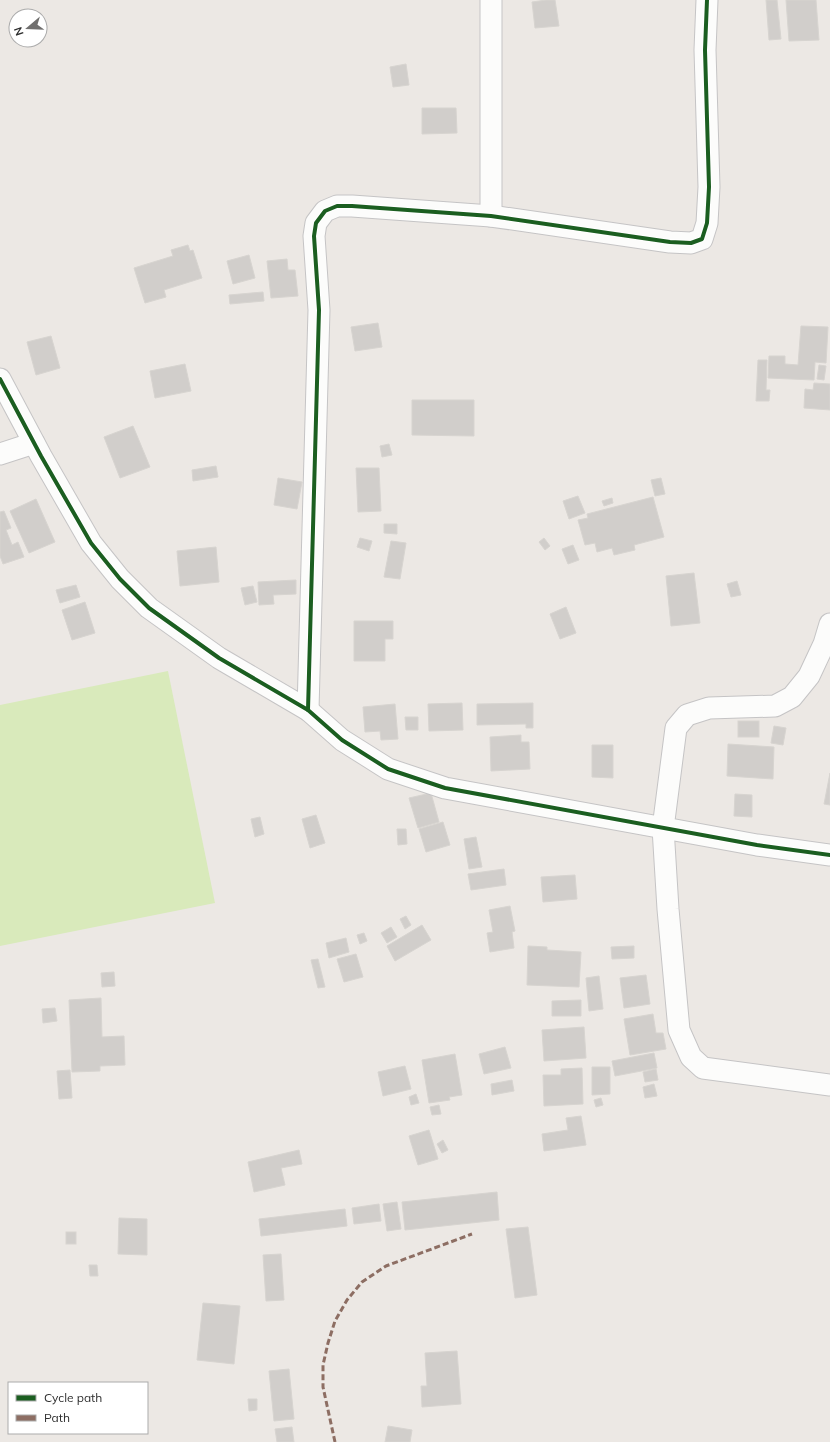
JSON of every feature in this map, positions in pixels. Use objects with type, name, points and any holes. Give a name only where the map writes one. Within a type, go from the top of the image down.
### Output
[{"type":"street","points":[[490,0],[491,216]]},
{"type":"street","points":[[308,710],[319,310],[314,236],[316,223],[325,211],[338,206],[491,216],[670,242],[691,243],[702,239],[707,223],[709,187],[705,50],[707,0]]},
{"type":"street","points":[[0,379],[34,443],[91,543],[120,579],[149,608],[220,658],[308,710],[342,740],[388,768],[445,788],[757,845],[830,855]]},
{"type":"street","points":[[0,454],[34,443]]},
{"type":"street","points":[[830,624],[824,644],[809,676],[792,696],[775,706],[709,708],[687,715],[676,728],[663,828],[668,909],[679,1030],[692,1057],[703,1068],[830,1085]]},
{"type":"green space","points":[[168,671],[215,903],[0,946],[0,705]]},
{"type":"building","points":[[555,0],[559,26],[535,28],[532,2]]},
{"type":"building","points":[[766,0],[777,0],[781,39],[769,40]]},
{"type":"building","points":[[786,0],[816,0],[819,40],[789,41]]},
{"type":"building","points":[[406,64],[409,85],[393,87],[390,67]]},
{"type":"building","points":[[422,108],[456,108],[457,133],[422,134]]},
{"type":"building","points":[[188,245],[190,251],[193,250],[202,278],[164,290],[166,297],[145,303],[134,268],[173,256],[171,250]]},
{"type":"building","points":[[249,255],[255,278],[233,284],[227,261]]},
{"type":"building","points":[[287,259],[288,270],[295,270],[298,296],[271,298],[267,261]]},
{"type":"building","points":[[263,292],[264,301],[230,304],[229,295]]},
{"type":"building","points":[[378,323],[382,347],[355,351],[351,327]]},
{"type":"building","points":[[801,326],[828,327],[826,363],[815,362],[814,380],[768,378],[769,356],[785,356],[785,364],[798,365]]},
{"type":"building","points":[[51,336],[60,368],[36,375],[27,342]]},
{"type":"building","points":[[758,360],[767,360],[766,390],[770,390],[769,401],[756,401]]},
{"type":"building","points":[[185,364],[191,391],[155,398],[150,371]]},
{"type":"building","points":[[819,365],[826,366],[824,380],[817,379]]},
{"type":"building","points":[[814,383],[830,384],[830,410],[804,408],[805,389],[813,390]]},
{"type":"building","points":[[412,400],[474,400],[474,436],[412,435]]},
{"type":"building","points":[[133,426],[150,467],[120,478],[104,437]]},
{"type":"building","points":[[389,444],[392,455],[382,457],[380,446]]},
{"type":"building","points":[[216,466],[218,477],[193,481],[192,470]]},
{"type":"building","points":[[356,468],[379,468],[381,511],[358,512]]},
{"type":"building","points":[[278,478],[302,482],[297,509],[274,505]]},
{"type":"building","points":[[661,478],[665,494],[655,496],[651,480]]},
{"type":"building","points":[[578,496],[585,513],[569,519],[563,501]]},
{"type":"building","points":[[653,497],[664,537],[634,545],[635,550],[614,555],[612,548],[597,552],[595,543],[585,545],[578,520],[588,518],[587,514]]},
{"type":"building","points":[[612,498],[613,503],[604,506],[602,501]]},
{"type":"building","points":[[36,499],[55,542],[29,553],[10,511]]},
{"type":"building","points":[[4,511],[11,528],[6,530],[12,545],[18,542],[24,557],[3,564],[0,556],[0,512]]},
{"type":"building","points":[[384,524],[397,524],[397,534],[384,533]]},
{"type":"building","points":[[360,538],[372,541],[369,551],[357,547]]},
{"type":"building","points":[[544,538],[550,546],[545,550],[539,542]]},
{"type":"building","points":[[391,541],[406,543],[400,579],[384,577]]},
{"type":"building","points":[[573,545],[579,560],[568,564],[562,549]]},
{"type":"building","points":[[216,547],[219,582],[180,586],[177,551]]},
{"type":"building","points":[[694,573],[700,623],[671,626],[666,576]]},
{"type":"building","points":[[296,580],[296,594],[273,595],[274,604],[259,605],[258,582]]},
{"type":"building","points":[[737,581],[741,595],[731,597],[727,584]]},
{"type":"building","points":[[76,585],[80,597],[60,603],[56,590]]},
{"type":"building","points":[[253,586],[257,602],[245,605],[241,588]]},
{"type":"building","points":[[85,602],[95,633],[72,640],[62,610]]},
{"type":"building","points":[[566,607],[576,633],[560,639],[550,614]]},
{"type":"building","points":[[354,621],[393,621],[393,639],[385,639],[385,661],[354,661]]},
{"type":"building","points":[[462,703],[463,730],[429,731],[428,704]]},
{"type":"building","points":[[533,703],[533,728],[526,728],[526,724],[477,725],[477,704]]},
{"type":"building","points":[[395,704],[398,739],[381,740],[380,731],[365,732],[363,707]]},
{"type":"building","points":[[405,717],[418,717],[418,730],[406,730]]},
{"type":"building","points":[[738,721],[759,721],[759,737],[738,737]]},
{"type":"building","points":[[774,726],[786,728],[783,745],[771,743]]},
{"type":"building","points":[[521,735],[521,742],[529,742],[530,769],[491,771],[490,737]]},
{"type":"building","points":[[728,744],[774,747],[773,779],[727,776]]},
{"type":"building","points":[[592,745],[613,745],[613,778],[592,777]]},
{"type":"building","points":[[830,773],[830,805],[824,804]]},
{"type":"building","points":[[431,793],[439,822],[418,828],[409,798]]},
{"type":"building","points":[[735,794],[752,795],[752,817],[734,816]]},
{"type":"building","points":[[316,815],[325,843],[310,848],[302,819]]},
{"type":"building","points":[[260,817],[264,834],[255,837],[251,819]]},
{"type":"building","points":[[443,822],[450,845],[426,852],[419,829]]},
{"type":"building","points":[[397,829],[406,829],[407,844],[398,845]]},
{"type":"building","points":[[476,837],[482,867],[469,869],[464,839]]},
{"type":"building","points":[[504,869],[506,885],[471,890],[468,874]]},
{"type":"building","points":[[575,875],[577,899],[543,902],[541,877]]},
{"type":"building","points":[[510,906],[515,931],[512,932],[514,948],[490,952],[487,933],[493,932],[489,910]]},
{"type":"building","points":[[406,916],[411,925],[405,929],[400,919]]},
{"type":"building","points":[[422,925],[431,940],[395,961],[387,946]]},
{"type":"building","points":[[391,927],[397,937],[387,943],[381,933]]},
{"type":"building","points":[[364,933],[367,941],[360,944],[357,935]]},
{"type":"building","points":[[346,938],[349,952],[329,958],[326,943]]},
{"type":"building","points":[[528,946],[547,947],[547,950],[581,952],[579,987],[527,985]]},
{"type":"building","points":[[634,946],[634,958],[612,959],[611,947]]},
{"type":"building","points":[[356,954],[363,977],[344,982],[337,959]]},
{"type":"building","points":[[318,959],[325,987],[318,988],[311,960]]},
{"type":"building","points":[[114,972],[115,986],[102,987],[101,973]]},
{"type":"building","points":[[646,975],[650,1004],[624,1008],[620,978]]},
{"type":"building","points":[[599,976],[603,1009],[589,1011],[586,978]]},
{"type":"building","points":[[101,998],[102,1037],[124,1036],[125,1065],[100,1066],[100,1071],[72,1072],[69,1000]]},
{"type":"building","points":[[581,1000],[581,1016],[552,1016],[552,1001]]},
{"type":"building","points":[[55,1008],[57,1021],[43,1023],[42,1009]]},
{"type":"building","points":[[653,1014],[656,1033],[663,1033],[666,1049],[630,1055],[624,1019]]},
{"type":"building","points":[[584,1027],[586,1058],[544,1061],[542,1030]]},
{"type":"building","points":[[505,1047],[511,1068],[484,1074],[479,1054]]},
{"type":"building","points":[[654,1053],[657,1068],[615,1076],[612,1061]]},
{"type":"building","points":[[455,1054],[462,1095],[449,1097],[450,1100],[429,1103],[422,1060]]},
{"type":"building","points":[[405,1066],[411,1089],[383,1096],[378,1072]]},
{"type":"building","points":[[592,1067],[610,1067],[610,1094],[592,1095]]},
{"type":"building","points":[[582,1068],[583,1104],[544,1106],[543,1075],[561,1075],[561,1069]]},
{"type":"building","points":[[656,1069],[658,1080],[645,1082],[643,1072]]},
{"type":"building","points":[[70,1070],[72,1098],[59,1099],[57,1071]]},
{"type":"building","points":[[512,1080],[514,1091],[492,1095],[491,1084]]},
{"type":"building","points":[[654,1084],[657,1096],[645,1098],[643,1087]]},
{"type":"building","points":[[416,1094],[419,1103],[411,1105],[409,1097]]},
{"type":"building","points":[[601,1098],[603,1105],[596,1107],[594,1100]]},
{"type":"building","points":[[439,1105],[441,1114],[432,1115],[430,1107]]},
{"type":"building","points":[[581,1116],[586,1145],[544,1151],[542,1134],[568,1130],[566,1118]]},
{"type":"building","points":[[429,1130],[438,1159],[418,1165],[409,1136]]},
{"type":"building","points":[[443,1140],[448,1150],[442,1153],[437,1144]]},
{"type":"building","points":[[299,1150],[302,1164],[281,1168],[285,1185],[254,1192],[248,1162]]},
{"type":"building","points":[[497,1192],[499,1220],[405,1230],[402,1202]]},
{"type":"building","points":[[397,1202],[401,1229],[387,1231],[383,1204]]},
{"type":"building","points":[[379,1204],[381,1221],[354,1224],[352,1208]]},
{"type":"building","points":[[345,1209],[347,1226],[261,1236],[259,1219]]},
{"type":"building","points":[[119,1218],[147,1219],[147,1255],[118,1254]]},
{"type":"building","points":[[528,1227],[537,1295],[515,1298],[506,1229]]},
{"type":"building","points":[[66,1232],[76,1232],[76,1244],[66,1244]]},
{"type":"building","points":[[281,1254],[284,1300],[266,1301],[263,1255]]},
{"type":"building","points":[[89,1265],[97,1265],[98,1276],[90,1276]]},
{"type":"building","points":[[203,1303],[240,1306],[234,1364],[197,1360]]},
{"type":"building","points":[[457,1351],[461,1404],[422,1407],[421,1386],[427,1386],[425,1353]]},
{"type":"building","points":[[289,1369],[294,1419],[274,1421],[269,1371]]},
{"type":"building","points":[[248,1399],[257,1399],[257,1410],[249,1411]]},
{"type":"building","points":[[388,1426],[412,1430],[410,1442],[385,1442]]},
{"type":"building","points":[[292,1427],[294,1442],[277,1442],[275,1429]]},
{"type":"marked path","points":[[335,1442],[323,1387],[323,1365],[335,1321],[347,1300],[362,1282],[386,1266],[472,1234]]},
{"type":"cycle path","points":[[308,710],[319,310],[314,236],[316,223],[325,211],[337,206],[352,206],[491,216],[670,242],[691,243],[702,239],[707,223],[709,187],[705,50],[707,0]]},
{"type":"cycle path","points":[[0,379],[41,456],[91,543],[120,579],[149,608],[219,658],[308,710],[342,740],[388,769],[445,788],[757,845],[830,855]]}]
